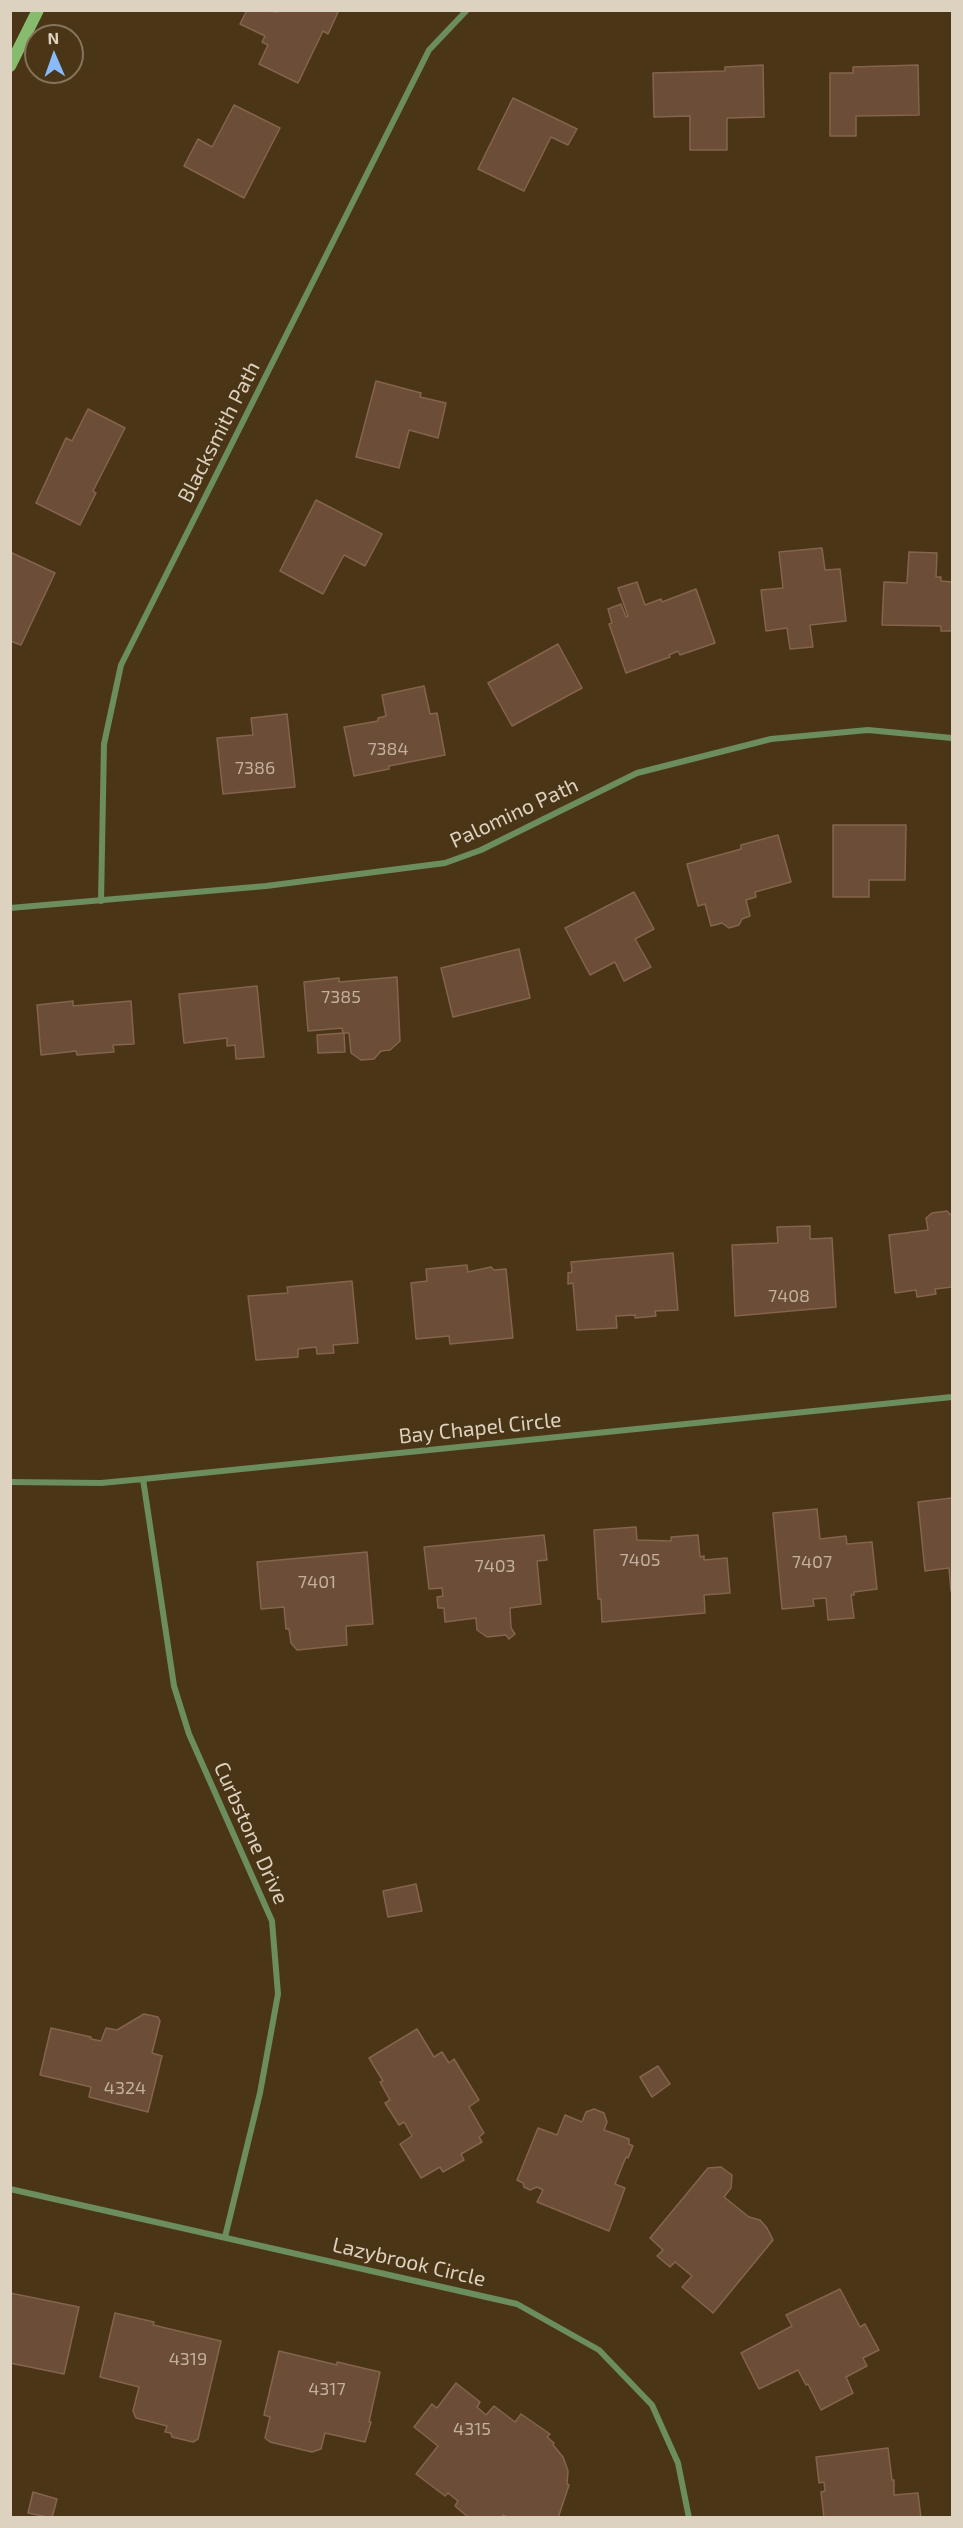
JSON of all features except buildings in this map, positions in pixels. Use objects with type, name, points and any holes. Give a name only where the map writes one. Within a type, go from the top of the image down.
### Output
[{"type":"street","points":[[10,66],[14,48],[38,10]]},
{"type":"street","name":"Blacksmith Path","points":[[101,901],[104,744],[121,665],[429,50],[467,10]]},
{"type":"street","name":"Palomino Path","points":[[10,908],[266,886],[445,863],[481,850],[637,773],[771,739],[868,730],[952,738]]},
{"type":"street","name":"Bay Chapel Circle","points":[[10,1482],[101,1483],[952,1397]]},
{"type":"street","name":"Curbstone Drive","points":[[143,1479],[174,1686],[189,1734],[272,1921],[278,1994],[260,2093],[225,2237]]},
{"type":"street","name":"Lazybrook Circle","points":[[10,2189],[517,2304],[599,2350],[652,2405],[678,2463],[689,2517]]}]
